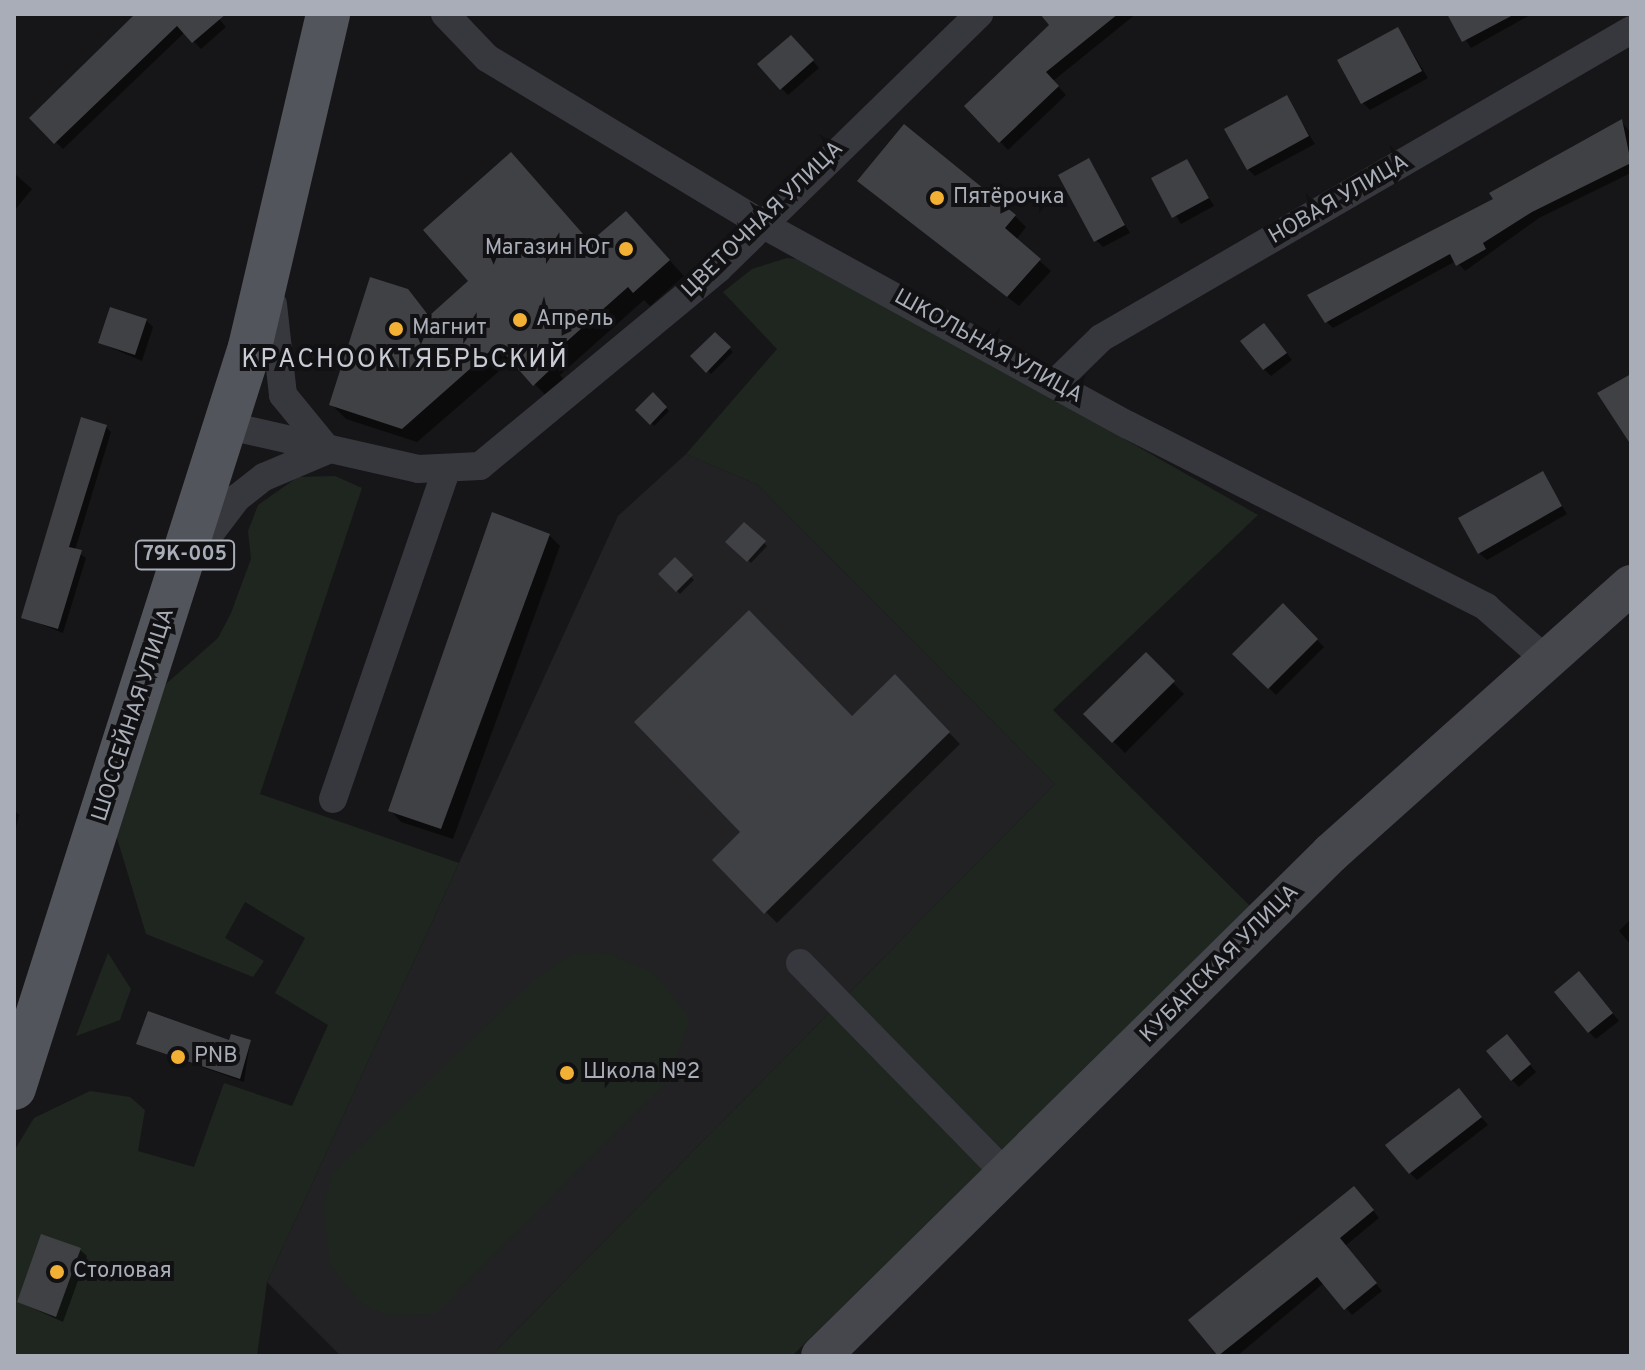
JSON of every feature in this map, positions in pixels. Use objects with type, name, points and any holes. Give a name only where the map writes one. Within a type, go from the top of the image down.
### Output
[{"type":"main road","name":"ШОССЕЙНАЯ УЛИЦА","points":[[14,1088],[178,578],[276,252],[328,14]]},
{"type":"main road","name":"КУБАНСКАЯ УЛИЦА","points":[[821,1356],[1009,1177],[1331,853],[1544,658],[1631,585]]},
{"type":"street","points":[[303,14],[316,70]]},
{"type":"street","name":"ШКОЛЬНАЯ УЛИЦА","points":[[445,14],[487,58],[760,223],[1486,607],[1544,658]]},
{"type":"street","name":"ЦВЕТОЧНАЯ УЛИЦА","points":[[225,425],[418,469],[480,466],[718,269],[760,223],[979,14]]},
{"type":"street","name":"НОВАЯ УЛИЦА","points":[[1056,382],[1101,338],[1631,30]]},
{"type":"street","points":[[178,578],[237,498],[293,461],[328,450],[283,395],[272,320],[276,252]]},
{"type":"street","points":[[333,799],[447,468]]},
{"type":"street","points":[[800,963],[1009,1177]]},
{"type":"shaded area","points":[[787,258],[810,260],[1258,515],[1053,710],[1250,906],[792,1356],[491,1356],[1055,784],[758,485],[686,454],[777,349],[723,292],[752,269]]},
{"type":"shaded area","name":"Школа №2","points":[[686,454],[758,485],[1055,784],[491,1356],[341,1356],[267,1282],[618,516]]},
{"type":"shaded area","points":[[335,476],[362,488],[260,794],[459,863],[267,1282],[257,1356],[14,1356],[14,1151],[34,1118],[90,1091],[130,1097],[145,1110],[138,1151],[194,1167],[224,1083],[292,1106],[328,1025],[275,993],[305,938],[245,902],[225,938],[264,961],[253,977],[146,934],[114,828],[158,691],[218,638],[231,613],[251,559],[248,531],[258,505],[298,477]]},
{"type":"shaded area","points":[[108,953],[131,989],[120,1020],[76,1036]]},
{"type":"shaded area","points":[[607,953],[654,973],[690,1019],[669,1079],[435,1314],[386,1315],[362,1304],[330,1265],[324,1205],[332,1174],[535,979],[572,955]]},
{"type":"building","points":[[135,14],[226,14],[192,43],[177,26],[54,144],[29,118]]},
{"type":"building","points":[[1040,14],[1118,14],[1046,72],[1059,86],[999,143],[964,106],[1049,25]]},
{"type":"building","points":[[1447,14],[1515,14],[1462,42]]},
{"type":"building","points":[[1398,27],[1422,71],[1361,104],[1337,60]]},
{"type":"building","points":[[791,35],[814,60],[780,90],[757,64]]},
{"type":"building","points":[[1287,95],[1309,136],[1247,170],[1224,129]]},
{"type":"building","points":[[1622,119],[1631,163],[1532,212],[1483,243],[1486,249],[1456,266],[1450,254],[1325,323],[1307,295],[1493,199],[1489,193]]},
{"type":"building","name":"Пятёрочка","points":[[904,124],[1016,215],[1005,228],[1041,259],[1007,297],[857,181]]},
{"type":"building","points":[[511,152],[590,242],[626,211],[670,260],[633,293],[628,287],[547,359],[553,367],[533,386],[497,345],[402,429],[329,405],[370,277],[408,289],[429,316],[468,281],[423,230]]},
{"type":"building","points":[[1089,158],[1125,225],[1094,242],[1058,175]]},
{"type":"building","points":[[1187,159],[1209,198],[1172,218],[1151,178]]},
{"type":"building","points":[[110,307],[147,319],[135,355],[98,343]]},
{"type":"building","points":[[1264,323],[1287,353],[1263,370],[1240,341]]},
{"type":"building","points":[[715,332],[731,347],[706,373],[690,356]]},
{"type":"building","points":[[1631,374],[1631,445],[1597,393]]},
{"type":"building","points":[[653,392],[667,407],[650,425],[635,410]]},
{"type":"building","points":[[81,417],[107,425],[69,547],[82,550],[58,629],[21,618]]},
{"type":"building","points":[[1543,471],[1562,506],[1478,554],[1458,518]]},
{"type":"building","points":[[492,512],[550,534],[441,829],[388,811]]},
{"type":"building","points":[[744,522],[766,541],[747,562],[725,542]]},
{"type":"building","points":[[675,557],[693,575],[676,592],[658,574]]},
{"type":"building","points":[[1283,603],[1318,639],[1268,689],[1232,654]]},
{"type":"building","points":[[749,610],[852,716],[895,674],[950,732],[764,914],[712,860],[740,832],[634,722]]},
{"type":"building","points":[[1146,652],[1175,681],[1112,743],[1083,714]]},
{"type":"building","points":[[1579,971],[1613,1013],[1588,1033],[1554,992]]},
{"type":"building","points":[[148,1011],[229,1040],[231,1034],[251,1040],[240,1079],[136,1044]]},
{"type":"building","points":[[1507,1034],[1531,1064],[1511,1081],[1486,1051]]},
{"type":"building","points":[[1459,1088],[1482,1117],[1409,1174],[1385,1145]]},
{"type":"building","points":[[1354,1186],[1374,1210],[1340,1238],[1377,1283],[1344,1310],[1317,1277],[1218,1356],[1188,1320]]},
{"type":"building","points":[[41,1234],[81,1248],[56,1317],[17,1302]]},
{"type":"place","name":"Пятёрочка","points":[[937,198]]},
{"type":"place","name":"Магазин Юг","points":[[626,249]]},
{"type":"place","name":"Апрель","points":[[520,320]]},
{"type":"place","name":"Магнит","points":[[396,329]]},
{"type":"place","name":"PNB","points":[[178,1057]]},
{"type":"place","name":"Школа №2","points":[[567,1073]]},
{"type":"place","name":"Столовая","points":[[57,1272]]},
{"type":"district","name":"КРАСНООКТЯБРЬСКИЙ","points":[[405,361]]}]
